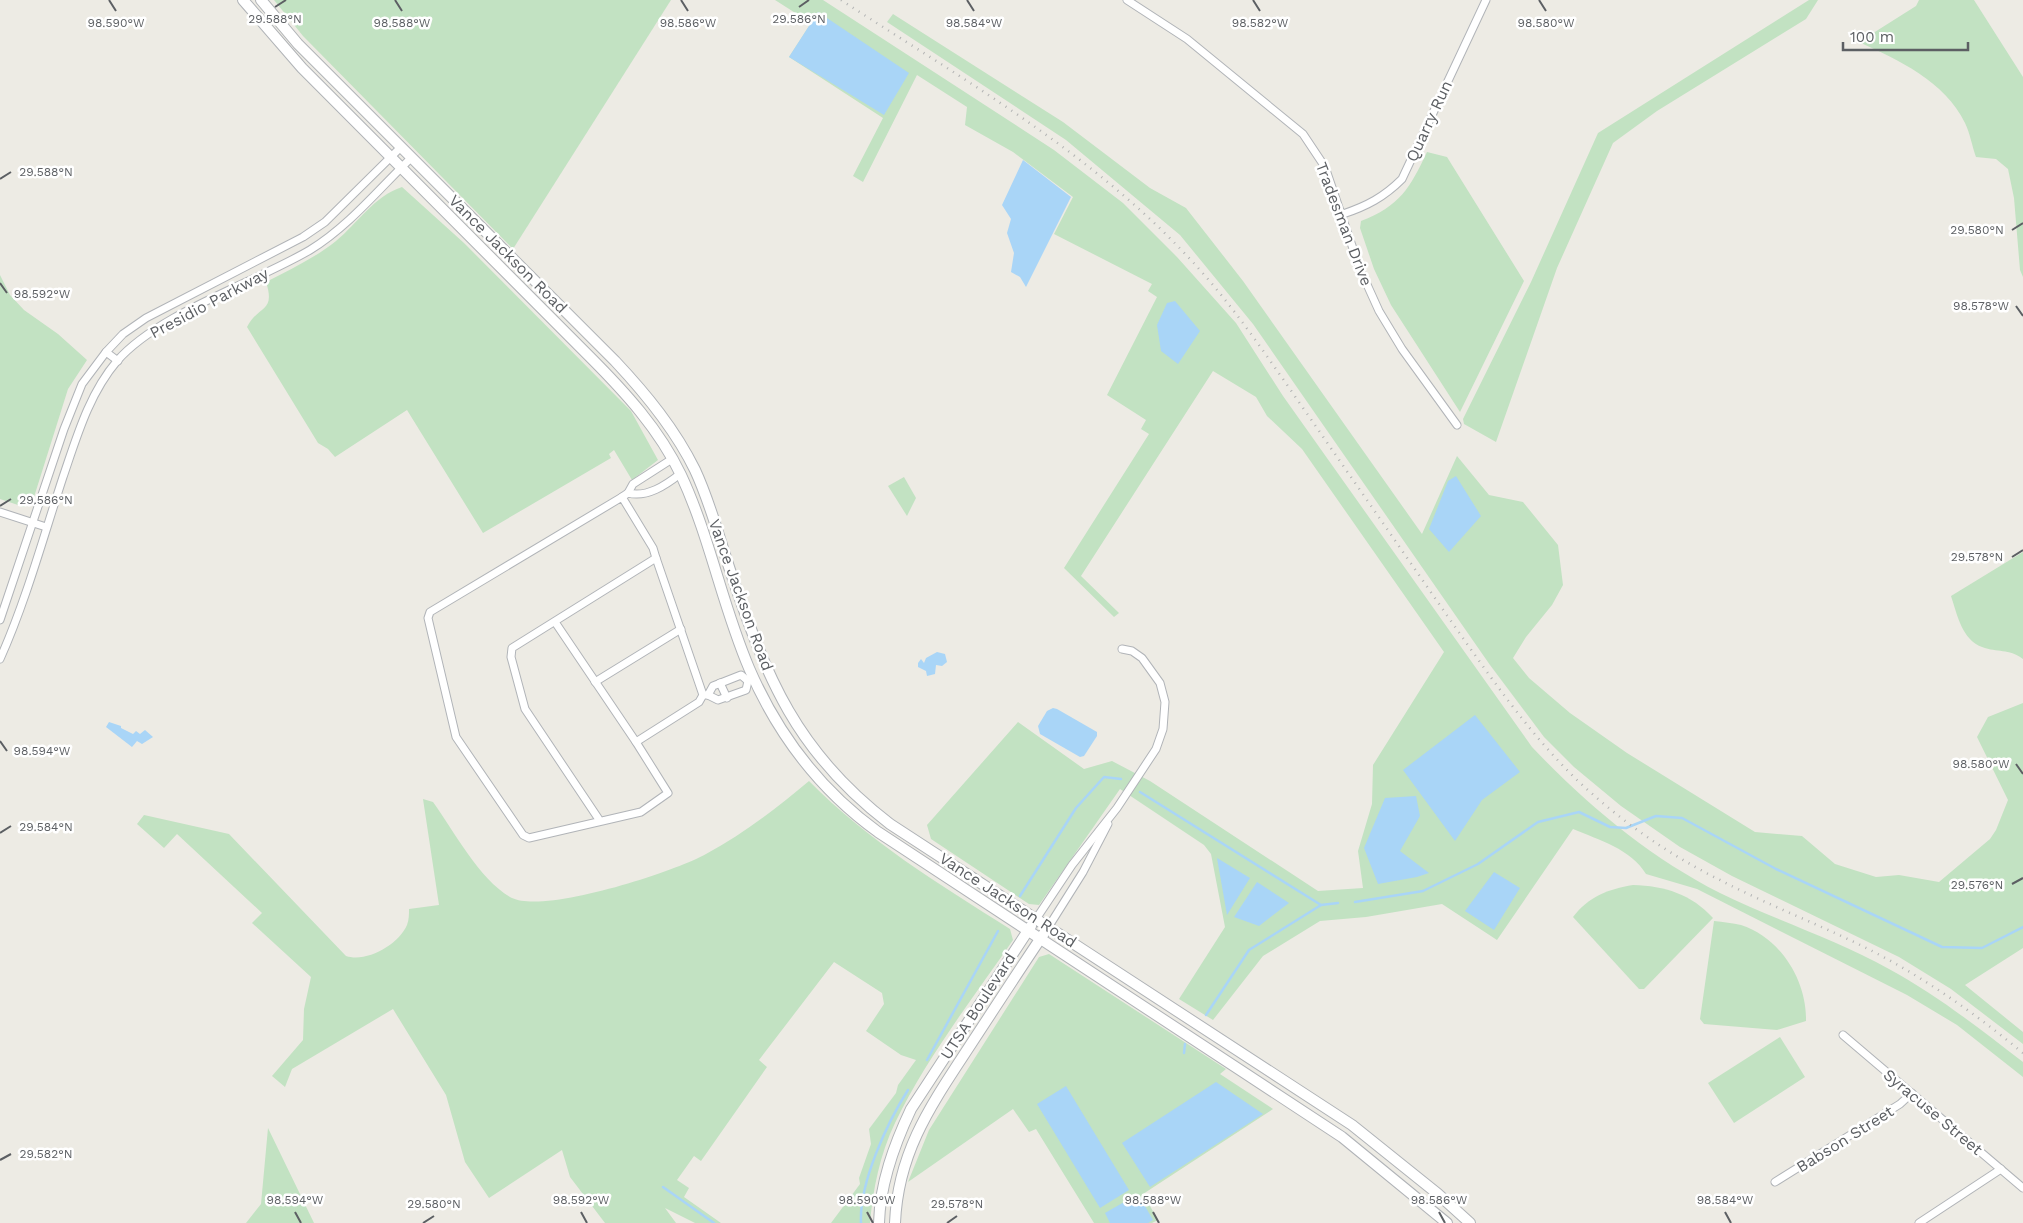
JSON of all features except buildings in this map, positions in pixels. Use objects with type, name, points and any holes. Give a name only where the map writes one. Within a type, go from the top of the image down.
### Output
[{"type":"main road","name":"Vance Jackson Road","points":[[243,0],[302,68],[629,397],[648,420],[672,459],[695,506],[751,679],[786,737],[809,769],[856,816],[1342,1137],[1447,1223]]},
{"type":"main road","name":"Vance Jackson Road","points":[[261,0],[298,44],[615,361],[663,416],[684,449],[698,478],[762,659],[798,728],[820,760],[864,804],[890,824],[1352,1124],[1438,1194],[1470,1223]]},
{"type":"main road","name":"UTSA Boulevard","points":[[879,1223],[884,1179],[896,1143],[911,1109],[1036,918]]},
{"type":"main road","name":"UTSA Boulevard","points":[[895,1223],[897,1194],[901,1175],[924,1116],[1049,926]]},
{"type":"street","name":"Tradesman Drive","points":[[1126,0],[1187,39],[1303,134],[1325,166],[1360,270],[1379,311],[1402,349],[1457,424]]},
{"type":"street","name":"Quarry Run","points":[[1342,214],[1368,205],[1388,194],[1402,179],[1486,0]]},
{"type":"street","name":"Presidio Parkway","points":[[0,620],[64,429],[82,384],[106,352],[123,334],[146,318],[303,237],[324,222],[400,148]]},
{"type":"street","name":"Presidio Parkway","points":[[0,659],[22,602],[78,433],[95,391],[118,361],[152,332],[310,250],[334,233],[411,158]]},
{"type":"street","points":[[245,266],[252,280]]},
{"type":"street","points":[[106,352],[118,361]]},
{"type":"street","points":[[555,622],[668,793],[641,812],[529,838],[523,835],[456,736],[428,618],[430,612],[625,495],[633,484],[672,459]]},
{"type":"street","points":[[625,495],[639,496],[668,484],[680,474]]},
{"type":"street","points":[[645,478],[652,490]]},
{"type":"street","points":[[625,495],[653,548],[680,629],[706,695],[718,700],[727,698],[746,690],[751,679],[741,675],[713,686],[706,695],[698,702],[636,742]]},
{"type":"street","points":[[0,512],[46,527]]},
{"type":"street","points":[[600,821],[525,709],[511,657],[512,648],[656,558]]},
{"type":"street","points":[[595,682],[680,629]]},
{"type":"street","name":"UTSA Boulevard","points":[[1036,918],[1072,865],[1117,808],[1156,749],[1163,730],[1165,702],[1160,683],[1142,658],[1132,651],[1122,649]]},
{"type":"street","points":[[720,683],[727,698]]},
{"type":"street","name":"UTSA Boulevard","points":[[1049,926],[1083,872],[1117,808]]},
{"type":"street","name":"Syracuse Street","points":[[1843,1035],[2023,1188]]},
{"type":"street","name":"Babson Street","points":[[1775,1182],[1900,1104],[1912,1093]]},
{"type":"street","points":[[1919,1223],[2001,1169]]},
{"type":"green space","points":[[274,0],[671,0],[513,249],[303,36]]},
{"type":"green space","points":[[775,0],[823,0],[1054,150],[1123,203],[1177,257],[1236,323],[1283,396],[1532,747],[1596,809],[1644,846],[1694,879],[1741,903],[1868,958],[1907,979],[1958,1013],[2023,1062],[2023,1077],[1957,1025],[1907,995],[1697,889],[1646,874],[1632,858],[1614,846],[1573,829],[1497,940],[1442,904],[1366,917],[1320,921],[1263,956],[1213,1020],[1179,999],[1225,927],[1211,854],[1204,845],[1120,789],[1039,905],[1029,904],[931,839],[927,825],[1018,722],[1084,769],[1112,761],[1150,781],[1318,891],[1363,888],[1358,851],[1372,804],[1373,765],[1444,652],[1302,449],[1267,416],[1256,397],[1213,371],[1081,576],[1119,613],[1114,617],[1064,568],[1149,434],[1141,429],[1146,420],[1107,395],[1157,297],[1148,291],[1152,284],[1054,234],[1073,197],[1013,152],[965,125],[967,107],[917,75],[863,182],[853,176],[883,118],[789,57],[811,23]]},
{"type":"green space","points":[[1809,0],[1818,0],[1806,19],[1657,111],[1613,143],[1557,268],[1496,442],[1464,424],[1463,419],[1531,282],[1598,133]]},
{"type":"green space","points":[[1919,0],[1974,0],[2023,77],[2023,277],[2020,270],[2014,198],[2008,169],[1996,159],[1976,157],[1965,123],[1956,108],[1933,84],[1904,64],[1859,42],[1916,6]]},
{"type":"green space","points":[[893,14],[1063,122],[1150,188],[1186,208],[1243,281],[1422,534],[1457,456],[1489,495],[1523,502],[1558,545],[1563,585],[1552,605],[1526,637],[1513,658],[1529,678],[1570,713],[1627,753],[1755,832],[1802,836],[1835,864],[1876,877],[1899,875],[1939,882],[1990,839],[1996,830],[2008,800],[1977,737],[1988,717],[2023,703],[2023,948],[1965,985],[2023,1032],[2023,1044],[1951,989],[1899,957],[1732,876],[1680,847],[1621,806],[1574,767],[1544,737],[1490,665],[1253,324],[1180,235],[1066,140],[887,22]]},
{"type":"green space","points":[[1427,152],[1447,157],[1524,281],[1460,412],[1391,305],[1374,269],[1360,228],[1361,221],[1395,202],[1409,186]]},
{"type":"green space","points":[[402,187],[464,243],[631,411],[658,460],[632,480],[614,450],[609,454],[611,458],[483,533],[407,410],[335,457],[328,449],[318,443],[247,327],[251,320],[267,304],[269,292],[266,282],[328,247],[375,203],[392,191]]},
{"type":"green space","points":[[0,275],[10,295],[24,310],[58,334],[87,360],[68,389],[34,497],[24,507],[0,499]]},
{"type":"green space","points":[[904,477],[916,498],[907,516],[888,486]]},
{"type":"green space","points":[[2023,552],[2023,659],[2013,653],[1988,649],[1975,644],[1961,626],[1951,596]]},
{"type":"green space","points":[[809,781],[855,823],[905,861],[1010,929],[1013,940],[935,1053],[907,1099],[885,1147],[873,1197],[870,1223],[831,1223],[860,1184],[859,1178],[871,1144],[869,1129],[896,1093],[898,1085],[916,1060],[901,1055],[866,1031],[884,1004],[882,993],[834,962],[759,1060],[767,1067],[701,1161],[694,1156],[677,1180],[689,1188],[684,1197],[721,1223],[695,1223],[665,1208],[676,1223],[605,1223],[570,1177],[562,1150],[489,1198],[465,1162],[446,1095],[393,1009],[292,1069],[285,1087],[272,1076],[303,1040],[304,1009],[311,977],[252,923],[262,913],[177,834],[164,848],[137,824],[144,815],[229,834],[346,956],[363,957],[381,950],[397,939],[407,925],[409,909],[439,905],[423,799],[433,802],[478,868],[500,890],[512,898],[528,901],[552,900],[609,889],[690,862],[746,829]]},
{"type":"green space","points":[[1633,885],[1656,887],[1677,893],[1696,903],[1713,918],[1644,989],[1639,989],[1573,917],[1585,904],[1599,895]]},
{"type":"green space","points":[[1714,921],[1741,925],[1755,931],[1779,951],[1789,963],[1802,991],[1806,1021],[1777,1030],[1704,1024],[1700,1019]]},
{"type":"green space","points":[[1049,954],[1226,1069],[1220,1074],[1273,1109],[1143,1194],[1158,1220],[1152,1223],[1094,1223],[1036,1129],[1029,1132],[1013,1109],[908,1182],[929,1130],[1039,957]]},
{"type":"green space","points":[[1780,1037],[1805,1077],[1734,1123],[1708,1083]]},
{"type":"green space","points":[[268,1128],[314,1223],[246,1223],[261,1204]]},
{"type":"water","points":[[818,12],[909,73],[884,115],[789,57]]},
{"type":"water","points":[[1023,160],[1071,197],[1026,287],[1020,277],[1011,272],[1014,253],[1007,233],[1011,219],[1002,205]]},
{"type":"water","points":[[1175,301],[1200,331],[1178,364],[1161,351],[1157,325],[1167,303]]},
{"type":"water","points":[[1456,476],[1481,516],[1449,552],[1429,529],[1448,481]]},
{"type":"water","points":[[937,652],[945,654],[947,662],[942,666],[936,665],[935,674],[927,676],[926,671],[918,667],[918,663],[921,659],[924,663],[926,658]]},
{"type":"water","points":[[1053,708],[1097,732],[1097,736],[1084,756],[1080,757],[1040,734],[1038,726],[1047,711]]},
{"type":"water","points":[[1475,715],[1520,772],[1482,800],[1455,841],[1403,770]]},
{"type":"water","points":[[109,722],[121,726],[121,728],[133,734],[136,731],[140,734],[145,730],[153,737],[142,744],[137,741],[132,747],[106,727]]},
{"type":"water","points":[[1416,796],[1420,816],[1400,851],[1429,873],[1378,884],[1364,848],[1385,798]]},
{"type":"water","points":[[1217,858],[1250,878],[1227,915]]},
{"type":"water","points":[[1494,872],[1520,888],[1494,930],[1465,911]]},
{"type":"water","points":[[1257,882],[1289,903],[1259,926],[1234,917]]},
{"type":"water","points":[[1216,1082],[1263,1114],[1150,1187],[1122,1143]]},
{"type":"water","points":[[1066,1086],[1129,1190],[1100,1208],[1037,1104]]},
{"type":"water","points":[[1138,1194],[1153,1220],[1148,1223],[1110,1223],[1105,1213]]},
{"type":"waterway","points":[[1020,896],[1076,808],[1104,777],[1121,779]]},
{"type":"waterway","points":[[1140,792],[1321,905]]},
{"type":"waterway","points":[[1355,902],[1423,891],[1478,864],[1538,822],[1579,812],[1610,827],[1626,828],[1656,816],[1682,818],[1776,869],[1942,947],[1982,948],[2023,927]]},
{"type":"waterway","points":[[1206,1015],[1249,950],[1321,905],[1338,903]]},
{"type":"waterway","points":[[927,1060],[998,931]]},
{"type":"waterway","points":[[1184,1053],[1185,1044]]},
{"type":"waterway","points":[[861,1223],[869,1172],[883,1136],[908,1090]]},
{"type":"waterway","points":[[663,1187],[714,1223]]},
{"type":"railway","points":[[841,0],[987,94],[1080,160],[1125,197],[1167,236],[1207,278],[1247,328],[1508,700],[1540,741],[1592,794],[1645,836],[1702,871],[1760,900],[1876,953],[1915,975],[1970,1012],[2023,1053]]}]
